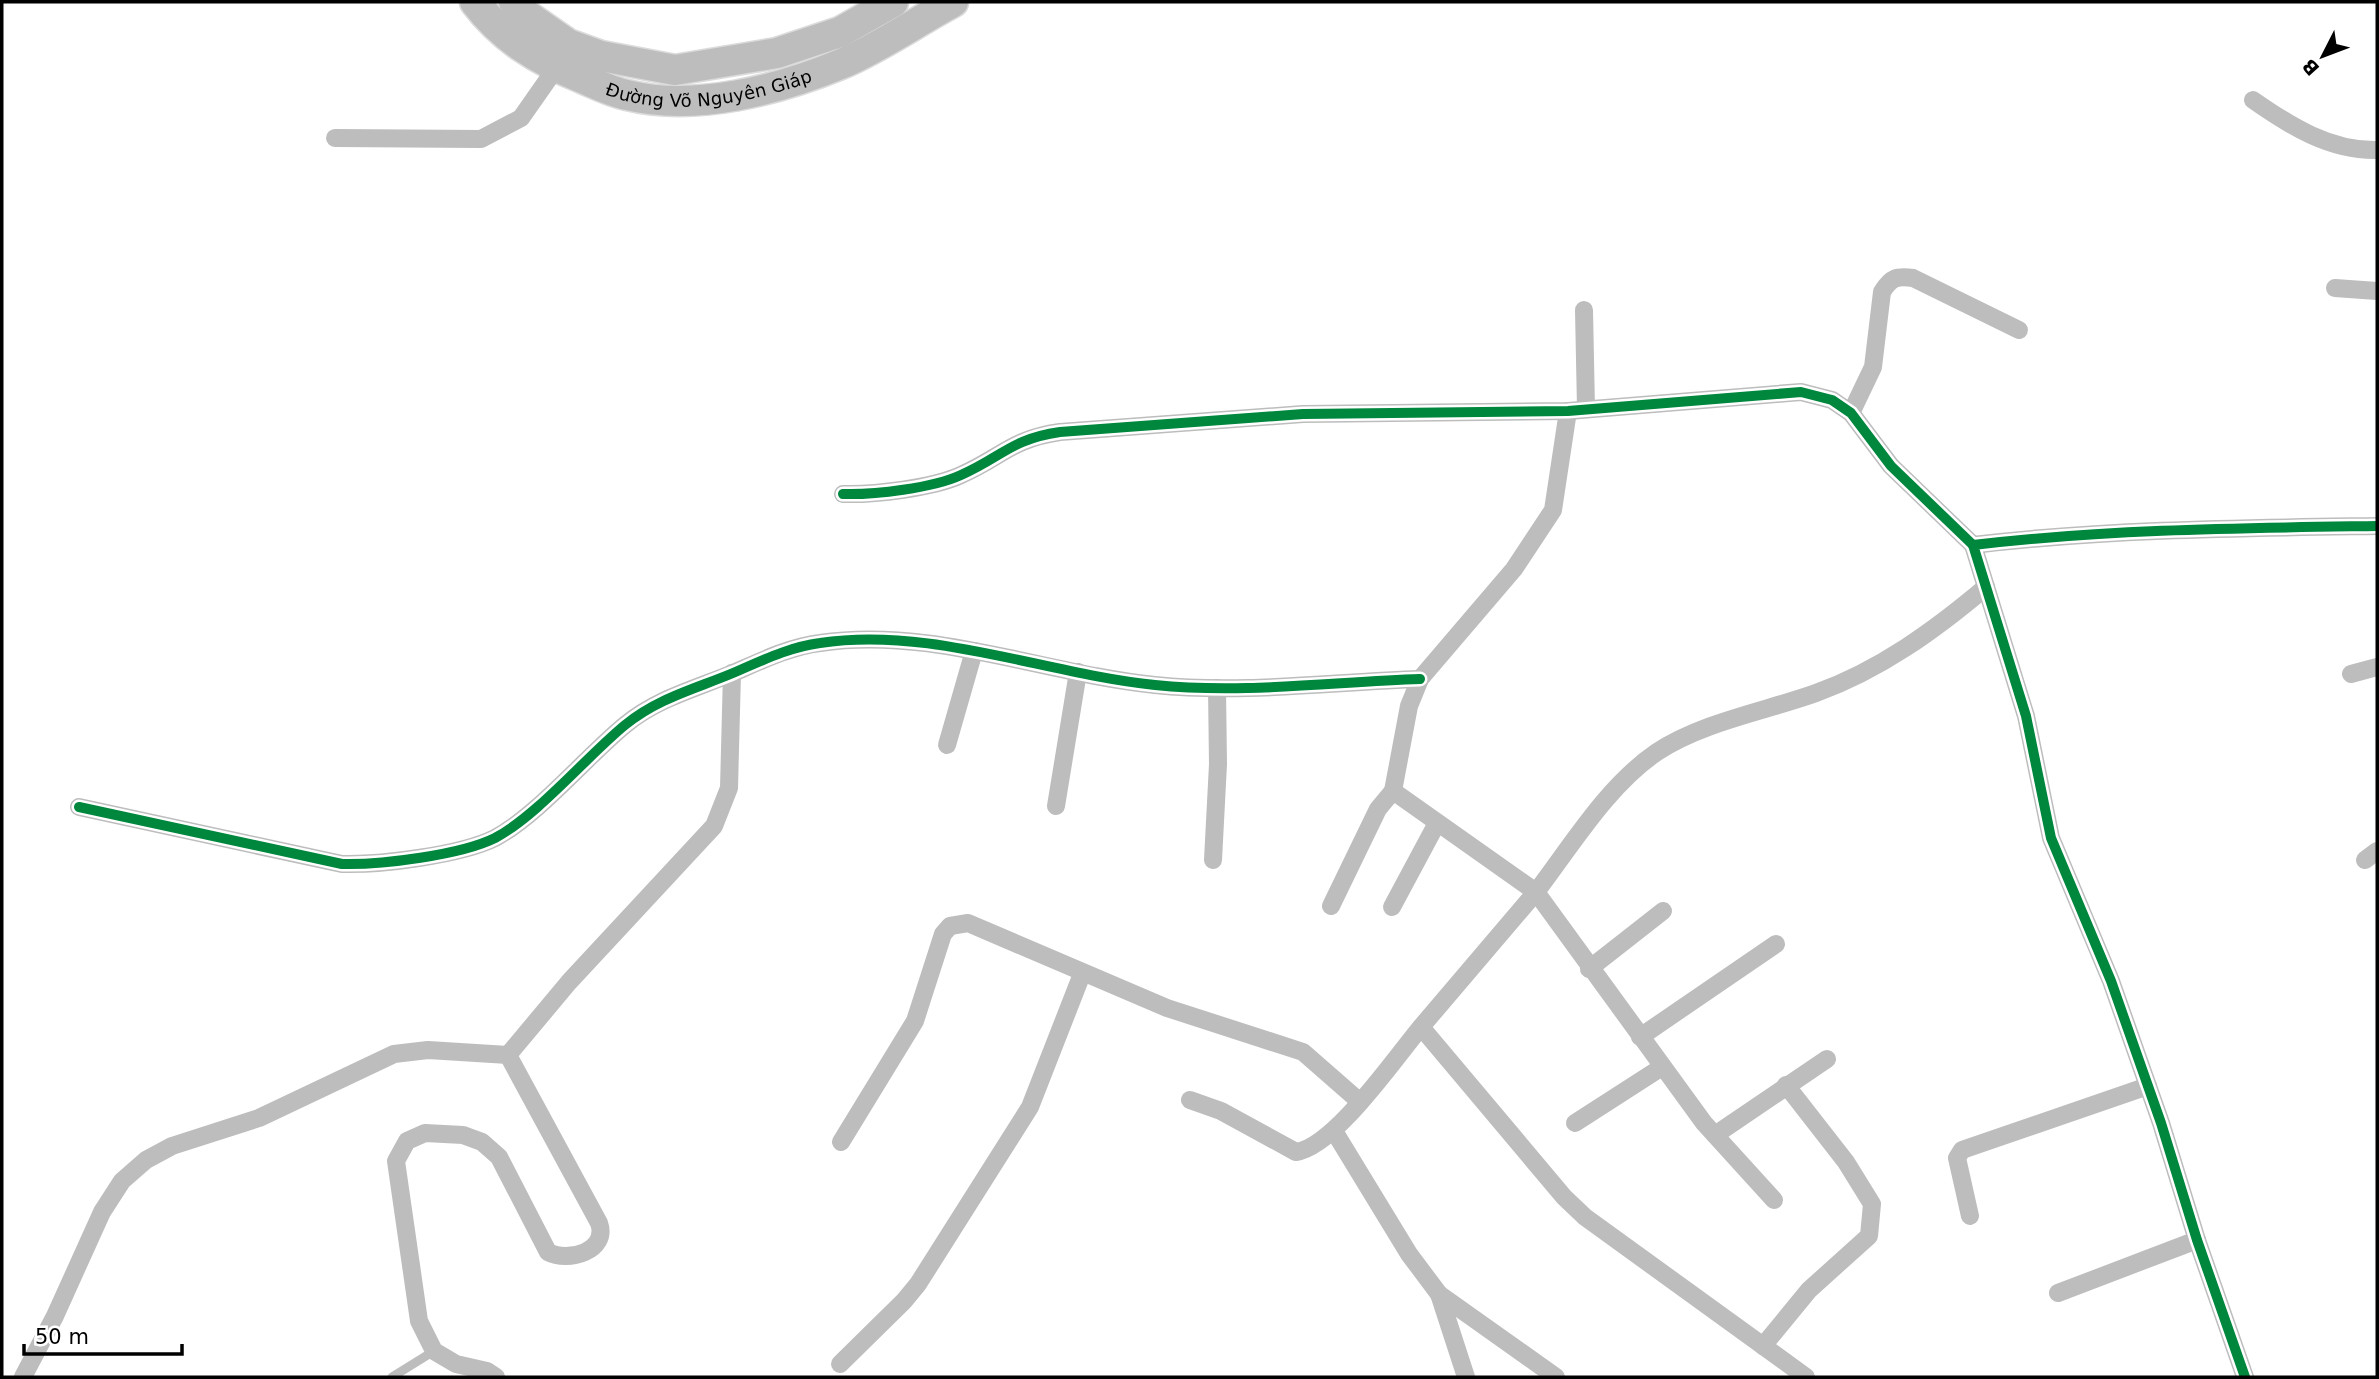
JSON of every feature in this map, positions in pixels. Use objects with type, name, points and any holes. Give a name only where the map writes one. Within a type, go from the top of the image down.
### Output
[{"type":"highway","name":"Đường Võ Nguyên Giáp","points":[[475,2],[488,19],[528,53],[556,68],[627,96],[672,99],[720,98],[776,85],[842,63],[953,2]]},
{"type":"highway","name":"Đường Võ Nguyên Giáp","points":[[514,2],[525,14],[568,44],[600,56],[675,70],[777,53],[840,32],[893,2]]},
{"type":"street","points":[[334,138],[481,139],[521,118],[556,68]]},
{"type":"street","points":[[2253,100],[2290,126],[2331,143],[2361,150],[2377,150]]},
{"type":"street","points":[[1851,413],[1873,367],[1882,292],[1888,282],[1897,276],[1913,278],[2018,330]]},
{"type":"street","points":[[2335,288],[2377,291]]},
{"type":"street","points":[[1331,906],[1378,809],[1393,791],[1409,706],[1420,679],[1514,569],[1553,510],[1577,410],[1584,310]]},
{"type":"street","points":[[843,494],[871,495],[961,476],[1030,436],[1060,432],[1303,414],[1577,410],[1801,392],[1832,400],[1851,413],[1891,466],[1973,545],[2026,716],[2051,838],[2110,981],[2148,1086],[2197,1240],[2245,1377]]},
{"type":"street","points":[[1973,545],[2087,534],[2377,526]]},
{"type":"street","points":[[1190,1100],[1222,1111],[1296,1152],[1308,1151],[1334,1130],[1359,1101],[1536,892],[1608,799],[1658,752],[1738,715],[1818,692],[1895,654],[1933,631],[1986,587]]},
{"type":"street","points":[[79,807],[342,864],[364,864],[465,848],[494,838],[515,824],[641,713],[673,695],[766,658],[818,643],[865,639],[974,651],[1155,685],[1217,688],[1420,679]]},
{"type":"street","points":[[947,745],[974,651]]},
{"type":"street","points":[[2351,674],[2377,667]]},
{"type":"street","points":[[1056,807],[1077,672]]},
{"type":"street","points":[[508,1055],[569,982],[715,826],[729,788],[732,673]]},
{"type":"street","points":[[1213,860],[1219,764],[1217,688]]},
{"type":"street","points":[[1393,791],[1536,892],[1662,1068],[1715,1135],[1774,1200]]},
{"type":"street","points":[[1392,907],[1437,823]]},
{"type":"street","points":[[1589,969],[1663,911]]},
{"type":"street","points":[[841,1142],[915,1021],[943,934],[950,926],[968,923],[1082,974],[1225,1028],[1303,1052],[1359,1101]]},
{"type":"street","points":[[1640,1037],[1776,944]]},
{"type":"street","points":[[840,1363],[918,1284],[1030,1107],[1082,974]]},
{"type":"street","points":[[1421,1027],[1578,1210],[1617,1242],[1806,1377]]},
{"type":"street","points":[[23,1377],[55,1316],[102,1212],[122,1181],[146,1160],[172,1146],[259,1118],[394,1054],[428,1050],[508,1055]]},
{"type":"street","points":[[496,1377],[486,1371],[456,1364],[434,1351],[419,1321],[396,1170],[399,1150],[407,1141],[425,1133],[463,1135],[491,1149],[505,1168],[544,1248],[554,1255],[566,1256],[592,1249],[601,1238],[599,1223],[508,1055]]},
{"type":"street","points":[[1715,1135],[1827,1059]]},
{"type":"street","points":[[1575,1123],[1662,1068]]},
{"type":"street","points":[[1763,1346],[1809,1290],[1869,1236],[1872,1204],[1846,1161],[1786,1085]]},
{"type":"street","points":[[1970,1216],[1958,1157],[1962,1150],[2148,1086]]},
{"type":"street","points":[[1334,1130],[1409,1255],[1439,1294],[1556,1377]]},
{"type":"street","points":[[2058,1293],[2197,1240]]},
{"type":"street","points":[[1439,1294],[1466,1377]]},
{"type":"lane","points":[[392,1377],[434,1351]]},
{"type":"cycle path","points":[[843,494],[903,490],[935,484],[961,475],[1030,439],[1060,432],[1303,414],[1568,411],[1801,392],[1832,400],[1851,413],[1891,466],[1973,545]]},
{"type":"cycle path","points":[[2245,1377],[2111,981],[2051,838],[2026,716],[1973,545],[2124,532],[2377,526]]},
{"type":"cycle path","points":[[79,807],[342,864],[399,861],[442,854],[480,844],[511,828],[545,801],[625,725],[650,708],[775,655],[820,643],[862,639],[946,646],[1114,679],[1188,687],[1254,688],[1420,679]]}]
